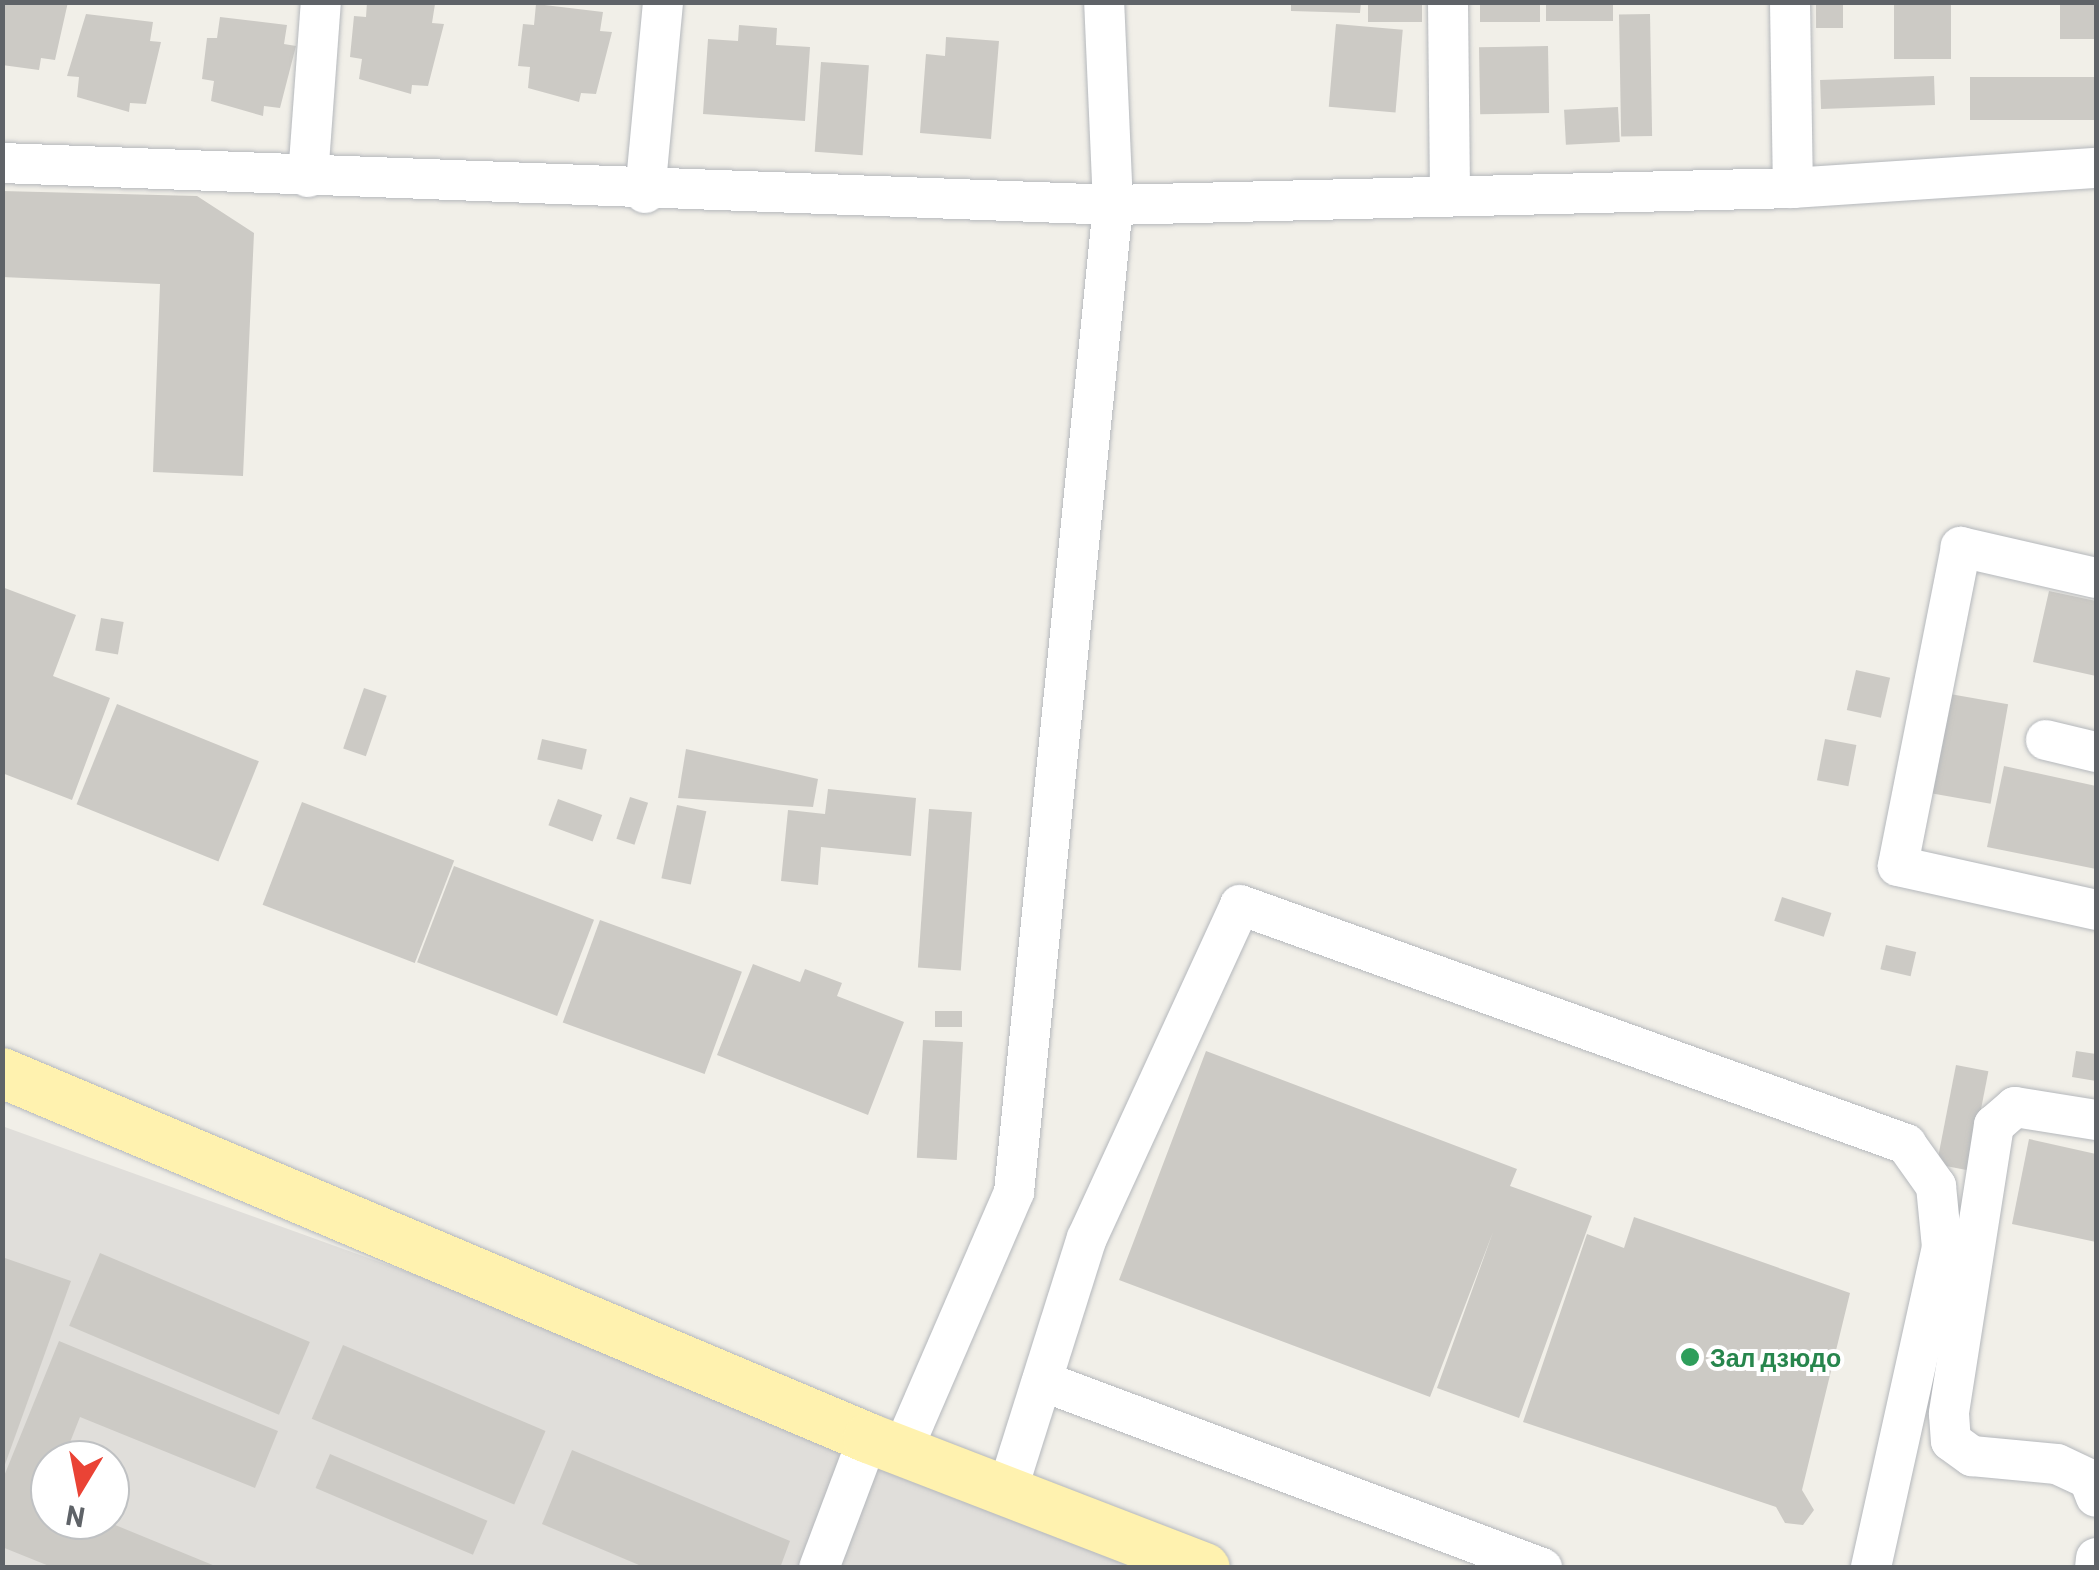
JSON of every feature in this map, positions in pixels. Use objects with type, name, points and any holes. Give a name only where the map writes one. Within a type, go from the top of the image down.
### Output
[{"type":"main road","points":[[2,1073],[885,1444],[1205,1568]]},
{"type":"street","points":[[308,177],[320,2]]},
{"type":"street","points":[[646,193],[664,2]]},
{"type":"street","points":[[819,1568],[1014,1192],[1113,205],[1104,2]]},
{"type":"street","points":[[1448,2],[1450,192]]},
{"type":"street","points":[[1790,2],[1793,188]]},
{"type":"street","points":[[2,162],[646,193],[1113,205],[1450,192],[1793,188],[2096,168]]},
{"type":"street","points":[[2096,578],[1961,546],[1898,866],[2096,910]]},
{"type":"street","points":[[2046,740],[2096,752]]},
{"type":"street","points":[[1007,1492],[1087,1238],[1240,906],[1906,1144],[1936,1186],[1942,1247],[1871,1568]]},
{"type":"street","points":[[2096,1120],[2015,1106],[1994,1124],[1949,1414],[1951,1441],[1972,1456],[2057,1464],[2090,1478],[2096,1497]]},
{"type":"street","points":[[1042,1381],[1453,1551],[1542,1568]]},
{"type":"street","points":[[2095,1568],[2096,1558]]},
{"type":"shaded area","points":[[2,1126],[868,1438],[1199,1567],[3,1567]]},
{"type":"building","points":[[2,2],[68,2],[55,60],[41,58],[39,70],[2,65]]},
{"type":"building","points":[[367,2],[435,4],[432,23],[444,24],[428,86],[412,85],[411,94],[359,79],[362,59],[350,57],[354,16],[366,17]]},
{"type":"building","points":[[1291,2],[1361,2],[1360,13],[1291,11]]},
{"type":"building","points":[[1368,2],[1422,2],[1422,22],[1368,22]]},
{"type":"building","points":[[1480,2],[1540,2],[1540,22],[1480,22]]},
{"type":"building","points":[[1546,2],[1613,2],[1613,21],[1546,21]]},
{"type":"building","points":[[1816,2],[1843,2],[1843,28],[1816,28]]},
{"type":"building","points":[[1894,2],[1951,2],[1951,59],[1894,59]]},
{"type":"building","points":[[2060,2],[2096,2],[2096,39],[2060,39]]},
{"type":"building","points":[[536,4],[603,12],[600,31],[612,32],[596,94],[581,93],[579,102],[528,88],[530,67],[518,66],[523,24],[534,25]]},
{"type":"building","points":[[86,14],[153,22],[150,41],[161,42],[146,104],[130,103],[129,112],[77,97],[79,77],[67,76]]},
{"type":"building","points":[[1650,14],[1652,136],[1621,137],[1619,15]]},
{"type":"building","points":[[220,17],[287,25],[284,44],[296,46],[280,108],[264,106],[263,116],[211,101],[214,81],[202,79],[207,38],[217,38]]},
{"type":"building","points":[[1336,24],[1403,30],[1396,113],[1329,107]]},
{"type":"building","points":[[739,25],[777,28],[776,45],[810,47],[805,121],[703,114],[708,39],[738,41]]},
{"type":"building","points":[[946,37],[999,41],[991,139],[920,133],[926,54],[945,56]]},
{"type":"building","points":[[1548,46],[1549,113],[1480,114],[1479,47]]},
{"type":"building","points":[[821,62],[869,65],[863,155],[815,152]]},
{"type":"building","points":[[1934,76],[1935,105],[1821,109],[1820,80]]},
{"type":"building","points":[[1970,77],[2096,77],[2096,120],[1970,120]]},
{"type":"building","points":[[1618,107],[1620,142],[1566,145],[1564,110]]},
{"type":"building","points":[[2,191],[197,196],[254,233],[243,476],[153,472],[160,284],[2,277]]},
{"type":"building","points":[[2,587],[76,615],[53,676],[110,698],[72,800],[2,773]]},
{"type":"building","points":[[2049,591],[2096,601],[2096,676],[2033,662]]},
{"type":"building","points":[[101,618],[124,622],[118,654],[95,650]]},
{"type":"building","points":[[1856,670],[1890,678],[1881,718],[1847,710]]},
{"type":"building","points":[[364,688],[387,696],[366,756],[343,749]]},
{"type":"building","points":[[1950,694],[2008,704],[1991,804],[1932,793]]},
{"type":"building","points":[[117,704],[259,761],[218,861],[77,804]]},
{"type":"building","points":[[542,739],[587,749],[582,770],[537,759]]},
{"type":"building","points":[[1825,739],[1856,745],[1848,786],[1817,780]]},
{"type":"building","points":[[686,749],[818,779],[813,807],[678,798]]},
{"type":"building","points":[[2004,766],[2096,786],[2096,869],[1987,847]]},
{"type":"building","points":[[828,789],[916,798],[911,856],[821,847],[818,885],[781,881],[788,810],[825,814]]},
{"type":"building","points":[[630,797],[648,803],[634,845],[616,839]]},
{"type":"building","points":[[558,799],[602,815],[593,841],[548,825]]},
{"type":"building","points":[[302,802],[454,860],[415,963],[263,905]]},
{"type":"building","points":[[677,805],[706,811],[691,885],[661,878]]},
{"type":"building","points":[[929,809],[972,812],[961,971],[918,968]]},
{"type":"building","points":[[454,866],[594,920],[557,1016],[417,962]]},
{"type":"building","points":[[1782,897],[1831,913],[1824,937],[1774,921]]},
{"type":"building","points":[[600,920],[742,972],[705,1074],[563,1022]]},
{"type":"building","points":[[1886,945],[1916,952],[1911,976],[1880,969]]},
{"type":"building","points":[[753,964],[800,982],[805,969],[842,983],[837,996],[904,1022],[868,1115],[717,1055]]},
{"type":"building","points":[[935,1011],[962,1011],[962,1027],[935,1027]]},
{"type":"building","points":[[923,1040],[963,1042],[957,1160],[917,1158]]},
{"type":"building","points":[[1206,1051],[1517,1169],[1510,1186],[1592,1216],[1519,1418],[1437,1388],[1493,1232],[1430,1397],[1119,1280]]},
{"type":"building","points":[[2076,1051],[2096,1054],[2096,1081],[2072,1077]]},
{"type":"building","points":[[1956,1065],[1988,1071],[1969,1170],[1937,1164]]},
{"type":"building","points":[[2029,1139],[2096,1154],[2096,1242],[2012,1224]]},
{"type":"building","name":"Зал дзюдо","points":[[1634,1217],[1850,1293],[1802,1490],[1814,1510],[1803,1525],[1785,1523],[1776,1507],[1523,1422],[1587,1234],[1624,1248]]},
{"type":"building","points":[[100,1253],[310,1342],[279,1415],[69,1326]]},
{"type":"building","points":[[2,1257],[71,1281],[3,1470],[2,1470]]},
{"type":"building","points":[[59,1341],[278,1431],[255,1488],[80,1417],[71,1440],[30,1440],[30,1540],[130,1540],[130,1531],[220,1568],[54,1568],[2,1547],[2,1481]]},
{"type":"building","points":[[343,1345],[546,1431],[514,1505],[312,1419]]},
{"type":"building","points":[[572,1450],[790,1541],[780,1568],[646,1568],[542,1524]]},
{"type":"building","points":[[330,1454],[487,1521],[473,1555],[316,1488]]},
{"type":"place","name":"Зал дзюдо","points":[[1690,1357]]}]
